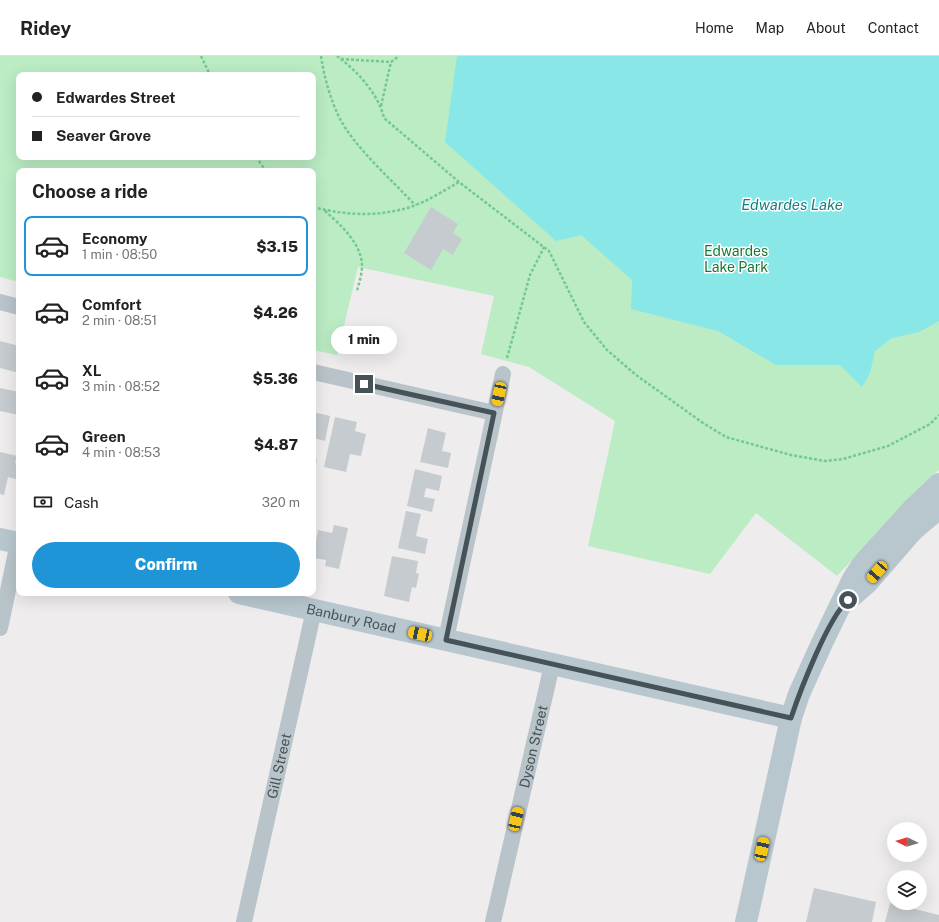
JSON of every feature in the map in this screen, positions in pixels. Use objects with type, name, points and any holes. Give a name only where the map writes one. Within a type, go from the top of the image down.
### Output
[{"type":"street","points":[[0,302],[16,306]]},
{"type":"street","points":[[316,373],[494,413]]},
{"type":"street","points":[[446,640],[503,374]]},
{"type":"street","points":[[746,922],[791,718],[799,694],[853,579],[862,565],[912,510],[939,484]]},
{"type":"street","points":[[841,606],[867,582],[913,530],[939,508]]},
{"type":"street","points":[[0,628],[12,542]]},
{"type":"street","name":"Banbury Road","points":[[252,596],[791,718]]},
{"type":"street","name":"Gill Street","points":[[244,922],[314,610]]},
{"type":"street","name":"Dyson Street","points":[[493,922],[552,665]]},
{"type":"path","points":[[202,56],[209,72]]},
{"type":"path","points":[[321,56],[329,91],[340,118],[355,140],[415,205]]},
{"type":"path","points":[[337,56],[362,78],[381,106],[384,118],[460,182],[549,251],[584,322],[607,350],[636,375],[703,424],[726,438],[791,455],[826,461],[843,459],[888,446],[930,424],[939,415]]},
{"type":"path","points":[[341,59],[391,62],[399,56]]},
{"type":"path","points":[[381,106],[391,62]]},
{"type":"path","points":[[316,208],[324,210],[367,214],[386,213],[415,205],[460,182]]},
{"type":"path","points":[[324,210],[345,229],[356,246],[362,265],[357,291]]},
{"type":"path","points":[[503,374],[530,274],[544,247]]},
{"type":"green space","name":"Edwardes Lake Park","points":[[0,56],[939,56],[939,470],[929,478],[837,576],[756,513],[710,574],[588,546],[615,421],[529,367],[481,354],[494,296],[358,267],[337,355],[316,351],[316,168],[16,168],[16,281],[0,277]]},
{"type":"water","name":"Edwardes Lake","points":[[457,56],[939,56],[939,321],[919,332],[892,338],[875,351],[870,373],[862,387],[840,365],[776,365],[718,331],[631,309],[632,280],[581,235],[556,241],[445,142]]},
{"type":"building","points":[[431,207],[458,224],[453,233],[462,239],[453,255],[443,249],[431,270],[404,253]]},
{"type":"building","points":[[0,341],[16,345],[16,372],[0,368]]},
{"type":"building","points":[[0,388],[16,391],[16,414],[0,411]]},
{"type":"building","points":[[316,413],[330,416],[325,441],[316,439]]},
{"type":"building","points":[[335,417],[357,422],[355,431],[366,434],[361,456],[350,454],[346,472],[324,467]]},
{"type":"building","points":[[428,428],[446,433],[442,451],[451,453],[448,468],[420,462]]},
{"type":"building","points":[[0,452],[16,456],[16,479],[8,477],[4,495],[0,494]]},
{"type":"building","points":[[415,469],[442,476],[439,491],[426,488],[424,497],[435,499],[432,512],[407,506]]},
{"type":"building","points":[[406,511],[421,514],[416,536],[428,539],[425,554],[398,548]]},
{"type":"building","points":[[334,525],[348,528],[339,569],[325,566],[326,560],[316,558],[316,541],[318,530],[332,533]]},
{"type":"building","points":[[392,556],[418,561],[416,573],[419,574],[416,588],[412,587],[409,602],[384,596]]},
{"type":"building","points":[[814,888],[876,902],[872,922],[806,922]]},
{"type":"building","points":[[888,910],[919,910],[939,915],[939,922],[885,922]]},
{"type":"route","points":[[364,384],[494,413],[446,640],[791,718],[799,694],[822,643],[841,606],[848,600]]}]
